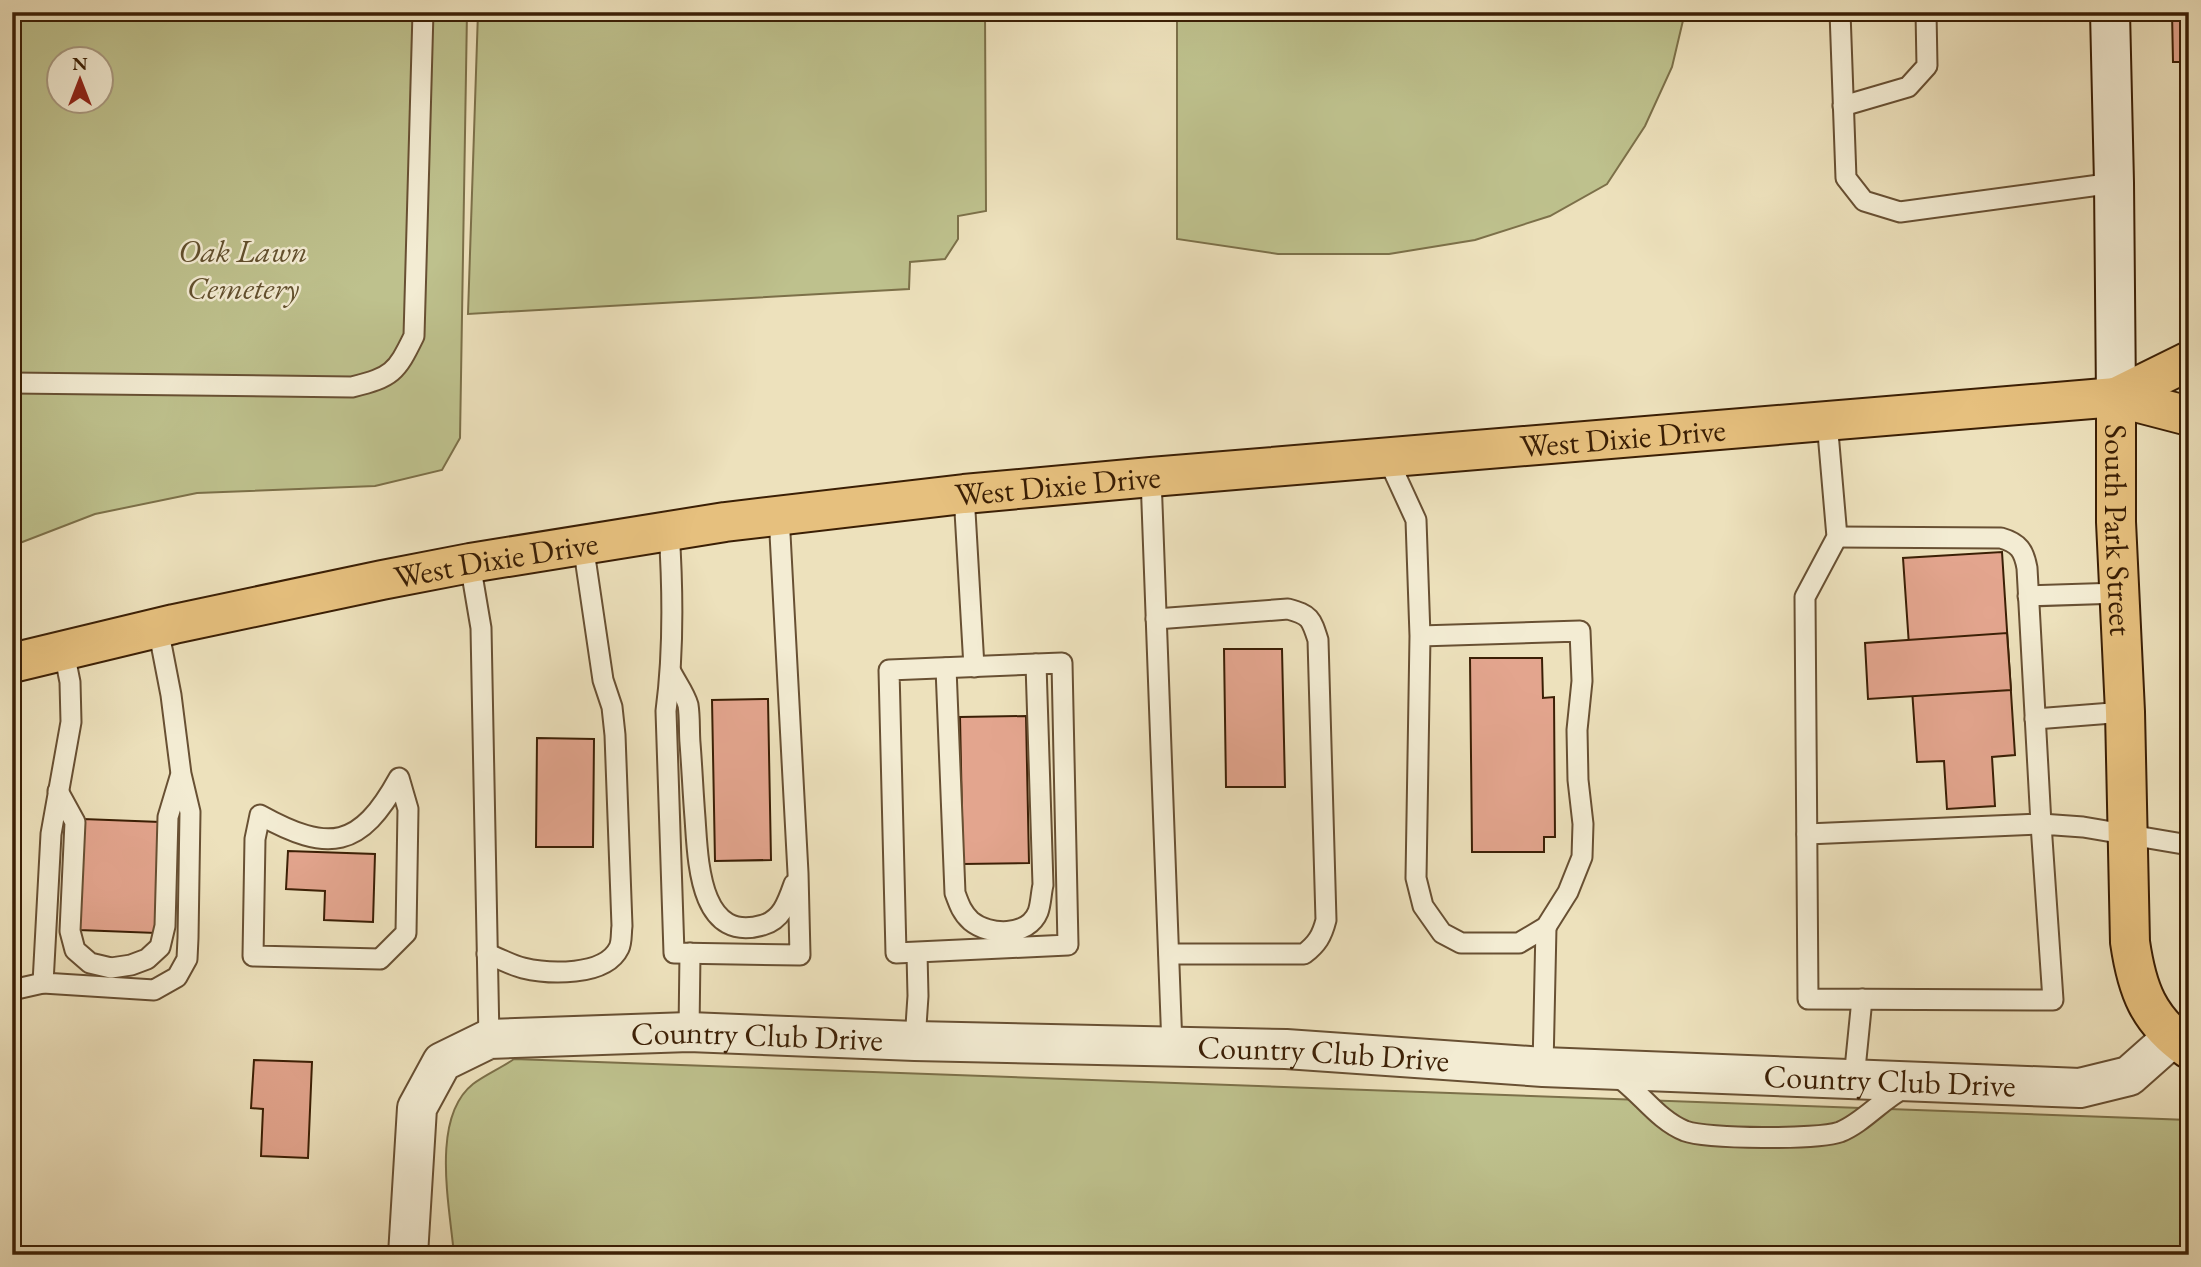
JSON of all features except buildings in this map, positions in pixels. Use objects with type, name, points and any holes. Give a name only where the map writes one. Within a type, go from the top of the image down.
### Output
[{"type":"main road","name":"West Dixie Drive","points":[[2116,397],[2189,361]]},
{"type":"main road","name":"West Dixie Drive","points":[[12,663],[266,603],[470,563],[669,530],[964,494],[2116,397],[2189,416]]},
{"type":"main road","name":"South Park Street","points":[[2116,397],[2116,522],[2125,712],[2130,942],[2135,973],[2144,1002],[2181,1043]]},
{"type":"street","name":"South Park Street","points":[[2109,12],[2115,183],[2116,397]]},
{"type":"street","name":"Country Club Drive","points":[[408,1255],[417,1108],[442,1062],[489,1039],[690,1032],[915,1041],[1286,1049],[1543,1067],[2080,1088],[2129,1076],[2181,1043]]},
{"type":"lane","points":[[12,383],[352,387],[382,380],[400,365],[414,336],[423,12]]},
{"type":"lane","points":[[1840,12],[1846,178],[1864,201],[1900,212],[2115,183]]},
{"type":"lane","points":[[1843,106],[1908,86],[1927,66],[1926,12]]},
{"type":"lane","points":[[1827,421],[1838,537],[1805,597],[1808,999],[2053,1000],[2024,551],[2012,541],[2001,538],[1838,537]]},
{"type":"lane","points":[[1387,457],[1416,520],[1420,636],[1416,878],[1423,906],[1442,933],[1461,943],[1519,943],[1546,927],[1568,892],[1582,857],[1583,824],[1578,780],[1577,730],[1582,681],[1580,631],[1420,636]]},
{"type":"lane","points":[[1150,477],[1172,1047]]},
{"type":"lane","points":[[964,494],[974,667]]},
{"type":"lane","points":[[669,530],[673,591],[671,672],[666,711],[674,953],[800,955],[779,515]]},
{"type":"lane","points":[[487,954],[523,968],[588,970],[608,959],[619,948],[622,926],[615,735],[612,707],[603,680],[583,544]]},
{"type":"lane","points":[[470,563],[481,628],[489,1039]]},
{"type":"lane","points":[[2028,596],[2120,593]]},
{"type":"lane","points":[[1156,618],[1288,609],[1305,614],[1313,625],[1318,640],[1326,919],[1322,934],[1315,945],[1304,954],[1169,954]]},
{"type":"lane","points":[[12,990],[43,983],[153,990],[177,977],[187,959],[190,812],[181,774],[159,628]]},
{"type":"lane","points":[[43,983],[51,834],[71,722],[70,682],[64,652]]},
{"type":"lane","points":[[1062,663],[1068,946],[896,953],[889,670],[1036,664],[1062,663]]},
{"type":"lane","points":[[946,668],[955,893],[961,910],[973,923],[990,931],[1010,931],[1025,927],[1037,914],[1043,884],[1036,664]]},
{"type":"lane","points":[[671,672],[687,704],[697,853],[701,883],[709,903],[720,919],[733,926],[750,929],[767,924],[779,916],[788,903],[798,873]]},
{"type":"lane","points":[[2035,719],[2125,712]]},
{"type":"lane","points":[[58,791],[75,822],[70,931],[75,950],[90,963],[111,968],[147,959],[160,947],[165,926],[168,817],[181,774]]},
{"type":"lane","points":[[399,778],[408,808],[406,933],[380,959],[253,956],[255,839],[260,815],[314,838],[344,838],[365,827],[386,802],[399,778]]},
{"type":"lane","points":[[1807,834],[2041,824],[2084,827],[2189,845]]},
{"type":"lane","points":[[1543,1067],[1546,927]]},
{"type":"lane","points":[[690,953],[690,1032]]},
{"type":"lane","points":[[915,1041],[917,953]]},
{"type":"lane","points":[[1854,1079],[1862,999]]},
{"type":"lane","points":[[1608,1070],[1626,1082],[1672,1123],[1686,1131],[1714,1135],[1797,1137],[1838,1132],[1856,1124],[1889,1096],[1918,1081]]},
{"type":"green space","name":"Oak Lawn Cemetery","points":[[12,12],[467,12],[460,438],[442,470],[375,486],[197,493],[95,514],[12,546]]},
{"type":"green space","points":[[478,12],[985,12],[986,211],[958,216],[958,239],[945,259],[910,262],[909,289],[468,314]]},
{"type":"green space","points":[[1177,12],[1685,12],[1672,67],[1645,126],[1607,184],[1550,216],[1475,240],[1389,254],[1278,254],[1177,239]]},
{"type":"green space","points":[[514,1059],[2189,1120],[2189,1255],[454,1255],[446,1164],[451,1118],[460,1099],[473,1084]]}]
